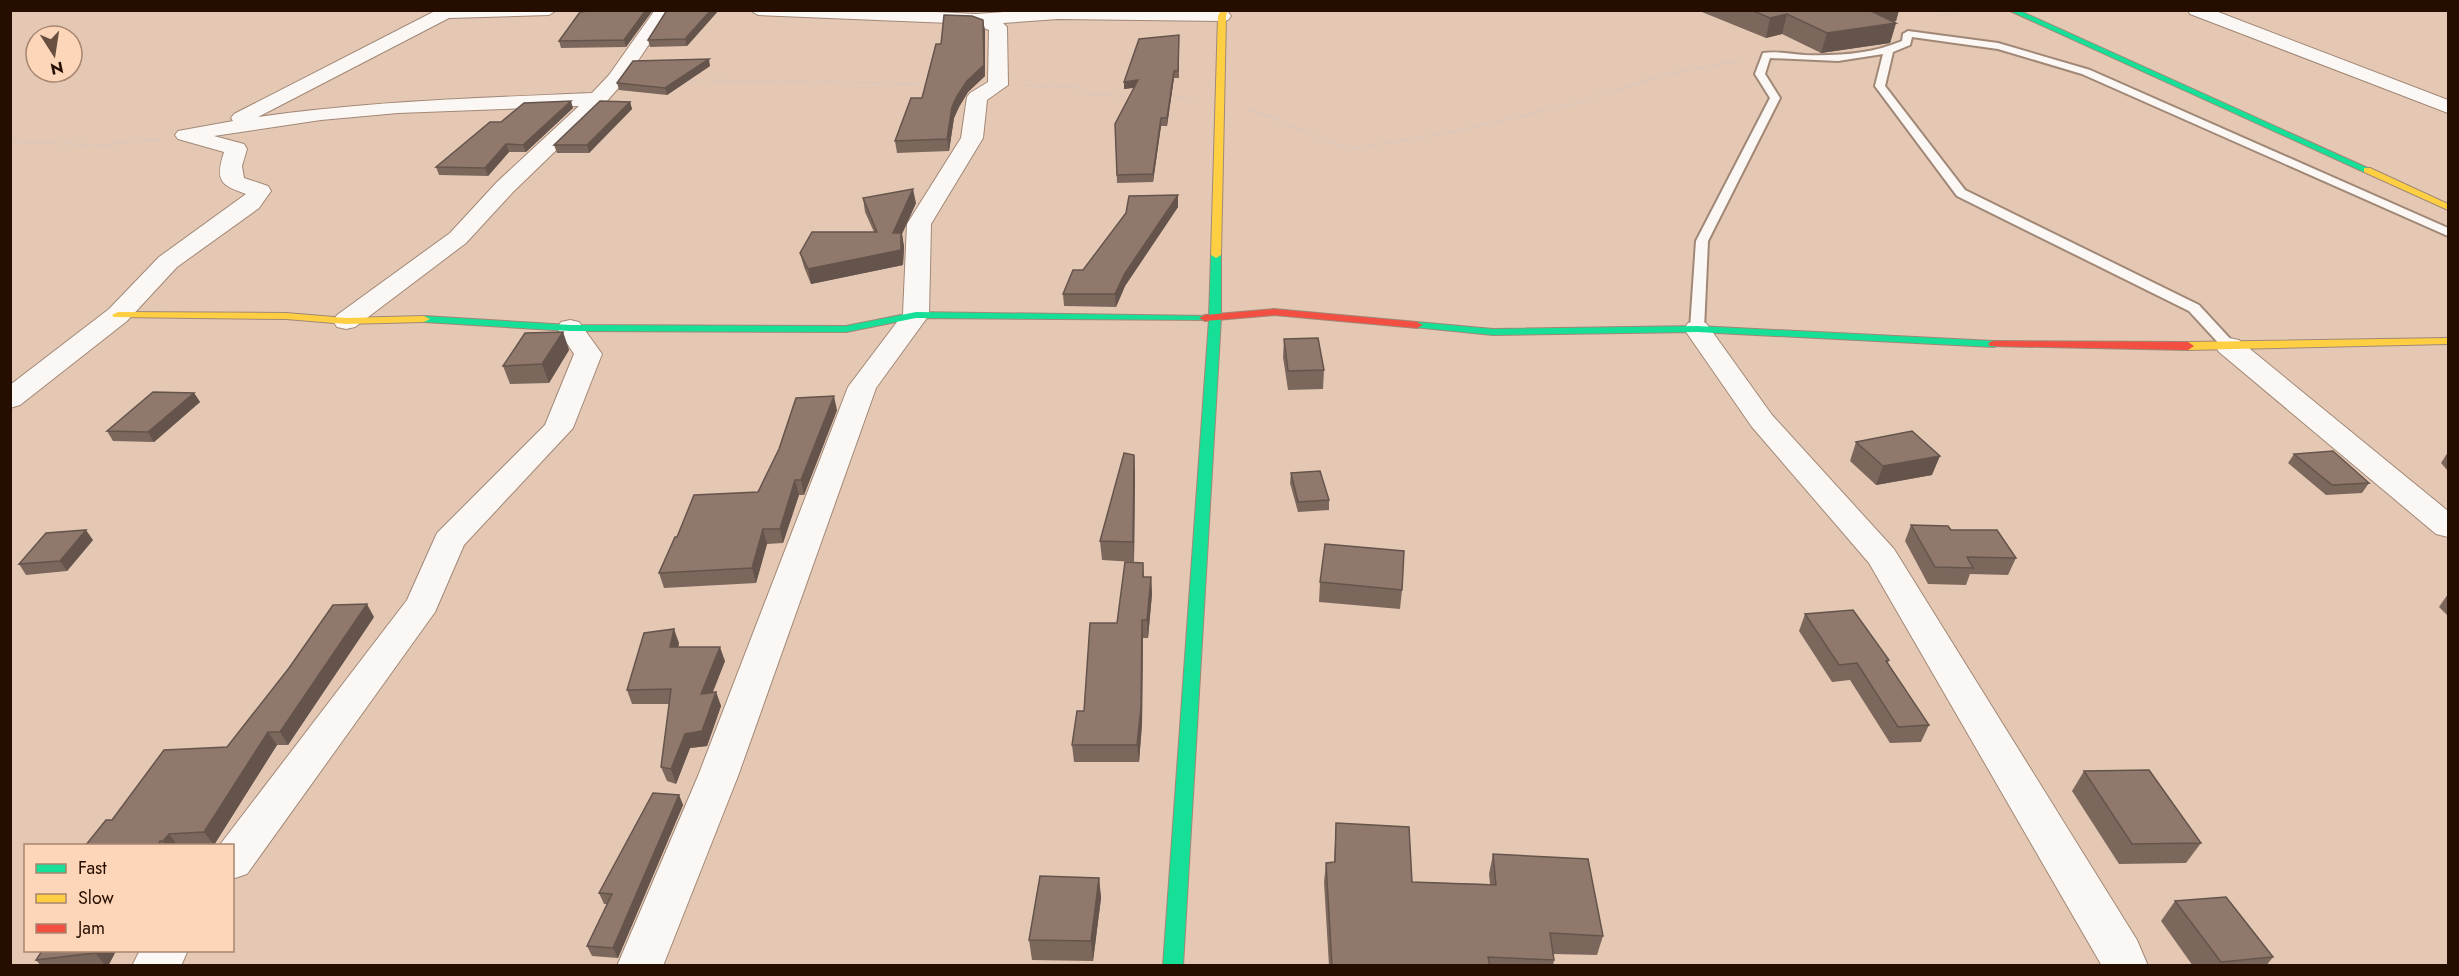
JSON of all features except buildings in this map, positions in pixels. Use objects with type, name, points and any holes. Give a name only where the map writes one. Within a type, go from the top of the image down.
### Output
[{"type":"street","points":[[217,130],[449,12],[549,10]]},
{"type":"street","points":[[346,321],[458,238],[505,187],[598,99],[616,79],[664,10]]},
{"type":"street","points":[[758,10],[976,19],[1058,14],[1223,13],[1215,318],[1173,966]]},
{"type":"street","points":[[2011,10],[2448,207]]},
{"type":"street","points":[[2196,10],[2448,107]]},
{"type":"street","points":[[640,966],[718,776],[862,387],[916,315],[919,224],[972,138],[977,97],[998,85],[998,27],[976,19]]},
{"type":"street","points":[[185,135],[321,114],[398,107],[598,99]]},
{"type":"street","points":[[10,399],[118,315],[168,262],[251,203],[260,191],[233,182],[231,166],[236,149],[185,135]]},
{"type":"street","points":[[118,315],[285,316],[346,321],[439,319],[570,328],[846,329],[916,315],[1215,318],[1274,312],[1493,332],[1697,329],[1981,344],[2229,346],[2448,341]]},
{"type":"street","points":[[234,858],[423,604],[449,541],[558,428],[588,354],[570,328]]},
{"type":"street","points":[[1697,329],[1762,421],[1882,557],[2121,954],[2125,966]]},
{"type":"street","points":[[2229,346],[2448,527]]},
{"type":"street","points":[[155,966],[165,952]]},
{"type":"lane","points":[[1697,329],[1702,241],[1775,98],[1760,74],[1766,55],[1816,60],[1888,52],[1907,43],[1908,34],[1956,37],[2034,53],[2086,72],[2448,232]]},
{"type":"lane","points":[[1888,52],[1880,86],[1961,193],[2194,308],[2229,346]]},
{"type":"path","points":[[10,142],[80,147],[137,144],[185,135]]},
{"type":"traffic: fast","points":[[2011,10],[2367,170]]},
{"type":"traffic: fast","points":[[1173,966],[1215,318],[1216,255]]},
{"type":"traffic: fast","points":[[424,319],[570,328],[846,329],[916,315],[1205,318]]},
{"type":"traffic: fast","points":[[1417,325],[1493,332],[1697,329],[1994,344]]},
{"type":"traffic: slow","points":[[1216,255],[1222,16],[1225,10]]},
{"type":"traffic: slow","points":[[2367,170],[2448,207]]},
{"type":"traffic: slow","points":[[118,315],[286,316],[346,321],[424,319]]},
{"type":"traffic: slow","points":[[2188,346],[2448,341]]},
{"type":"traffic: jam","points":[[1205,318],[1274,312],[1417,325]]},
{"type":"traffic: jam","points":[[1994,344],[2188,346]]}]
